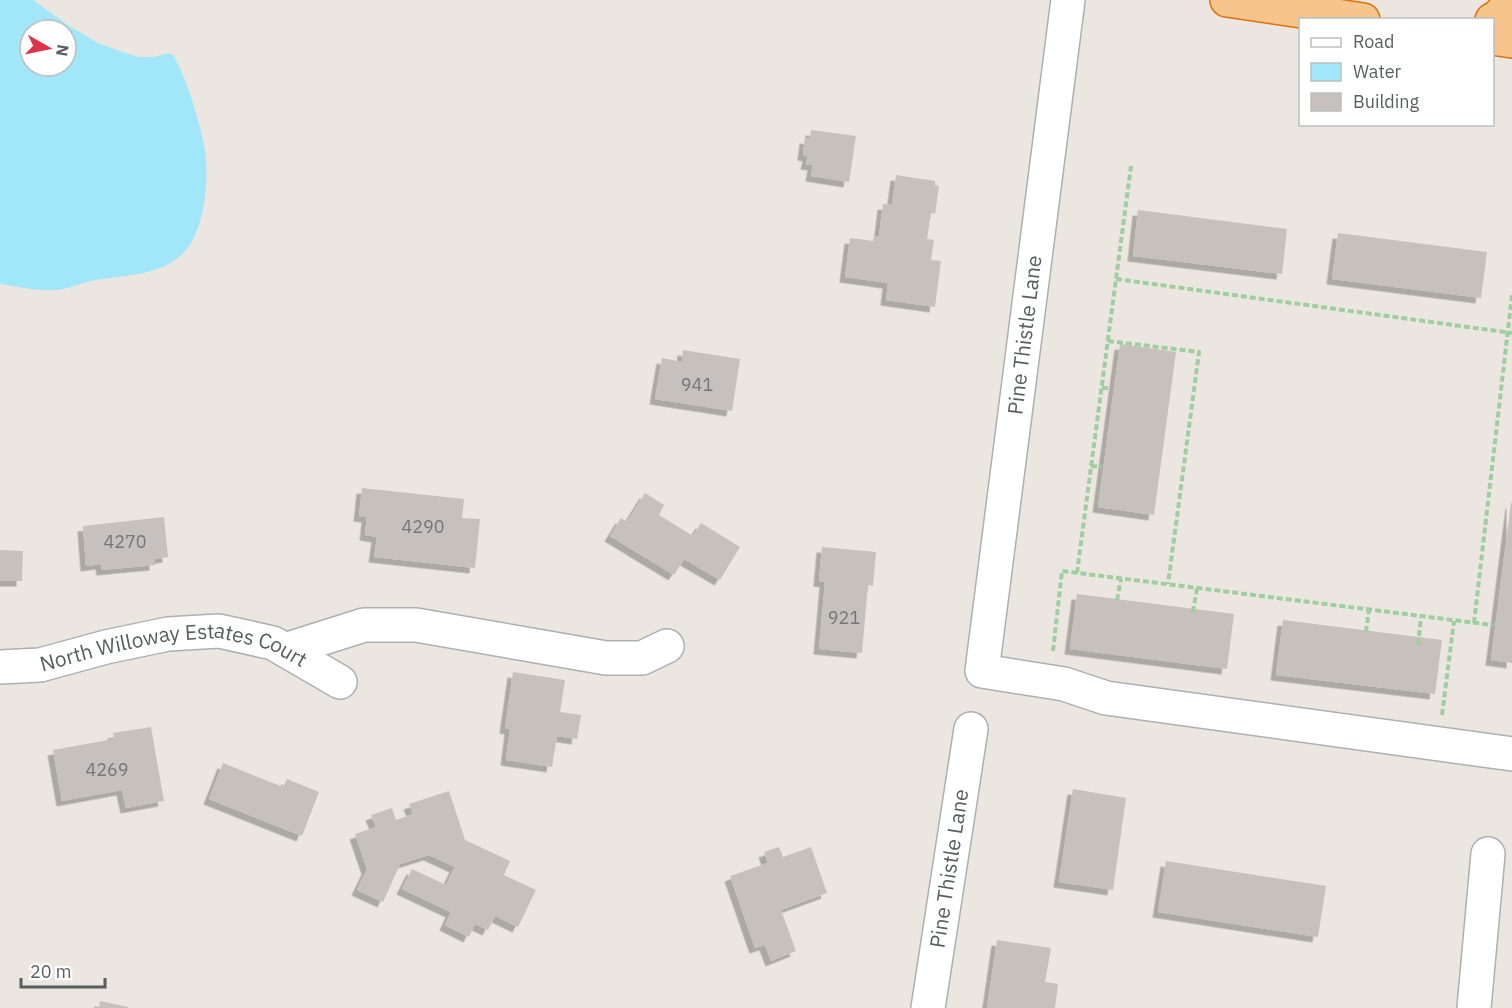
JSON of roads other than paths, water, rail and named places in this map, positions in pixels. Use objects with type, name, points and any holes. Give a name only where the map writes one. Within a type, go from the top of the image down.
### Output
[{"type":"highway","points":[[1227,0],[1349,18]]},
{"type":"highway","points":[[1494,19],[1499,16],[1511,0]]},
{"type":"highway","points":[[1494,38],[1512,40]]},
{"type":"street","name":"Pine Thistle Lane","points":[[1068,0],[982,671],[1064,684],[1106,698],[1512,754]]},
{"type":"street","points":[[285,650],[364,625],[416,625],[606,658],[642,658],[667,646]]},
{"type":"street","name":"North Willoway Estates Court","points":[[0,667],[40,664],[168,634],[219,631],[273,643],[340,682]]},
{"type":"street","name":"Pine Thistle Lane","points":[[928,1008],[971,729]]},
{"type":"street","points":[[1474,1008],[1488,854]]},
{"type":"water","points":[[0,0],[33,0],[58,18],[18,18],[18,78],[78,78],[78,31],[98,43],[139,57],[153,57],[169,53],[173,55],[191,97],[206,159],[206,182],[201,220],[191,242],[176,259],[155,270],[143,273],[95,280],[60,289],[34,289],[0,284]]}]
